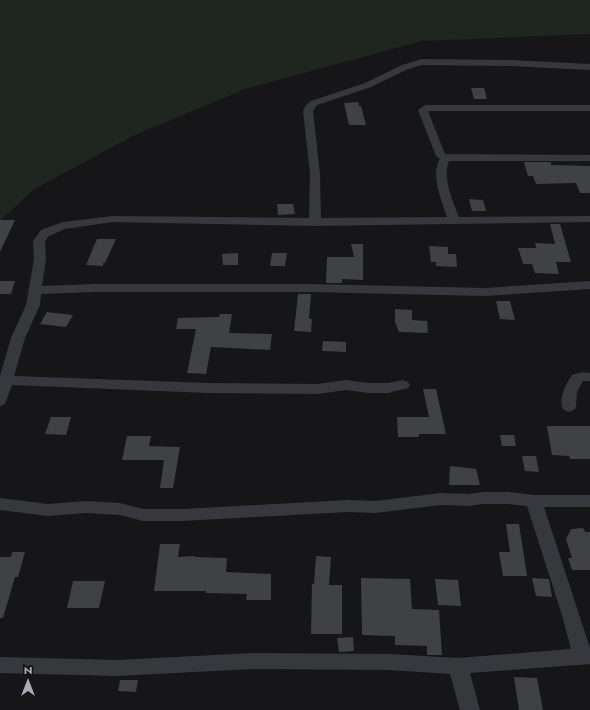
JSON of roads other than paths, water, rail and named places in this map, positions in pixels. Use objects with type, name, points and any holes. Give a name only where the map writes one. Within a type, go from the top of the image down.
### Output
[{"type":"street","points":[[315,222],[315,174],[308,111],[309,107],[314,103],[368,85],[405,67],[422,62],[511,63],[590,67]]},
{"type":"street","points":[[590,108],[428,107],[423,110],[442,156],[446,158],[590,158]]},
{"type":"street","points":[[446,158],[442,164],[443,181],[454,220]]},
{"type":"street","points":[[0,401],[18,338],[33,305],[40,259],[39,241],[45,233],[63,226],[89,221],[113,219],[315,222],[590,219]]},
{"type":"street","points":[[36,290],[94,288],[309,288],[485,292],[590,284]]},
{"type":"street","points":[[569,407],[570,392],[577,378],[590,376]]},
{"type":"street","points":[[6,380],[208,388],[318,388],[346,385],[368,388],[388,388],[403,385]]},
{"type":"street","points":[[0,504],[48,510],[86,507],[120,509],[143,515],[182,515],[276,509],[375,507],[442,499],[469,500],[482,498],[509,498],[534,501],[590,501]]},
{"type":"street","points":[[0,665],[117,668],[252,661],[390,662],[458,666],[586,656],[534,501]]},
{"type":"street","points":[[458,666],[470,710]]}]
